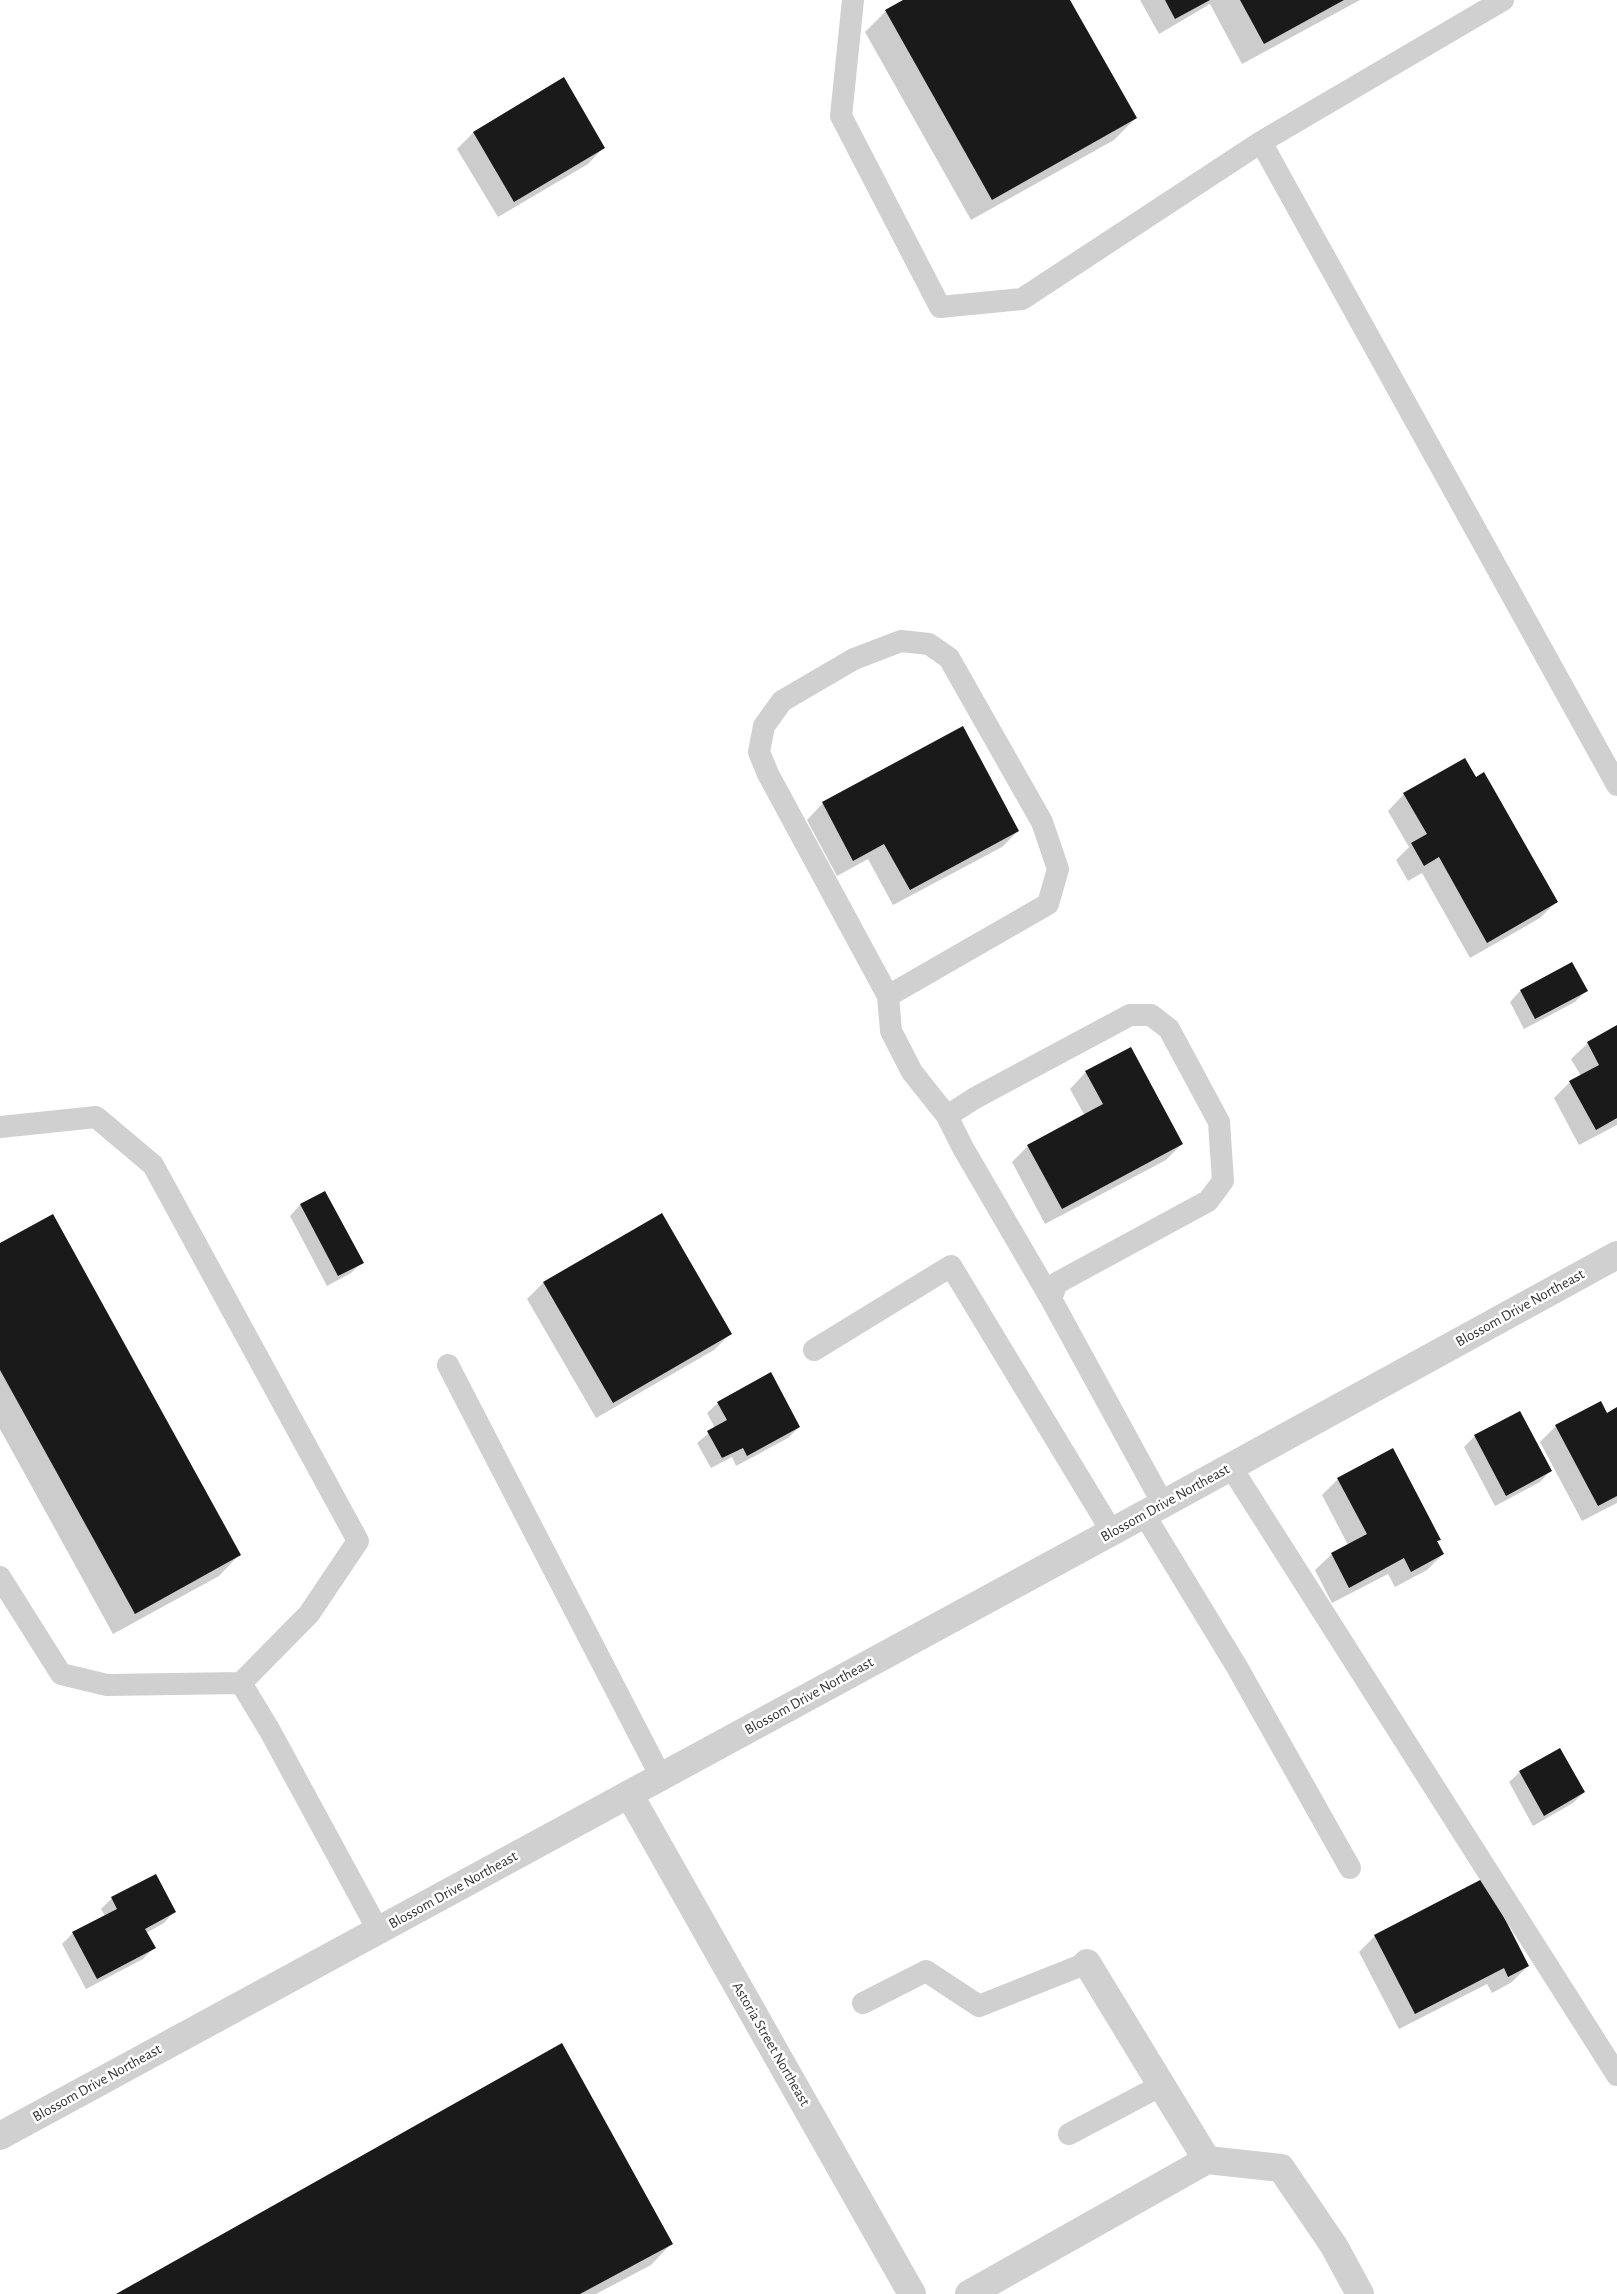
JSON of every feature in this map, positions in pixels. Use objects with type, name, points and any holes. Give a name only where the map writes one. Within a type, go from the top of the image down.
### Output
[{"type":"street","name":"Blossom Drive Northeast","points":[[0,2136],[1112,1532],[1617,1255]]},
{"type":"street","name":"Astoria Street Northeast","points":[[629,1794],[912,2294]]},
{"type":"street","points":[[1087,1963],[1207,2160]]},
{"type":"street","points":[[968,2294],[1207,2160],[1281,2168],[1334,2246],[1360,2294]]},
{"type":"lane","points":[[853,0],[841,116],[940,307],[1022,299],[1261,142],[1503,0]]},
{"type":"lane","points":[[1261,142],[1617,785]]},
{"type":"lane","points":[[888,996],[1048,904],[1058,869],[1042,822],[949,658],[929,644],[901,641],[854,659],[782,701],[764,726],[759,752],[768,774],[888,996],[891,1031],[912,1072],[947,1116],[963,1148],[1051,1299],[1153,1509],[1236,1667],[1350,1868]]},
{"type":"lane","points":[[947,1116],[975,1098],[1130,1015],[1151,1015],[1169,1029],[1220,1122],[1222,1181],[1208,1201],[1057,1283],[1051,1299]]},
{"type":"lane","points":[[0,1127],[96,1117],[153,1165],[358,1541],[309,1614],[242,1683],[108,1685],[60,1674],[0,1577]]},
{"type":"lane","points":[[814,1350],[951,1266],[1112,1532]]},
{"type":"lane","points":[[448,1365],[661,1777]]},
{"type":"lane","points":[[1231,1467],[1617,2075]]},
{"type":"lane","points":[[242,1683],[378,1930]]},
{"type":"lane","points":[[863,2003],[926,1971],[979,2006],[1087,1963]]},
{"type":"lane","points":[[1069,2134],[1162,2085]]},
{"type":"building","points":[[903,0],[1070,0],[1137,118],[992,200],[885,10]]},
{"type":"building","points":[[1165,0],[1210,0],[1175,19]]},
{"type":"building","points":[[1240,0],[1344,0],[1264,44]]},
{"type":"building","points":[[564,77],[605,148],[514,202],[473,132]]},
{"type":"building","points":[[963,726],[1019,831],[910,890],[884,844],[853,861],[822,802]]},
{"type":"building","points":[[1465,758],[1476,777],[1484,772],[1558,902],[1487,943],[1439,857],[1424,866],[1411,843],[1427,834],[1403,793]]},
{"type":"building","points":[[1572,962],[1588,991],[1535,1019],[1520,990]]},
{"type":"building","points":[[1617,1025],[1617,1118],[1596,1130],[1569,1081],[1599,1065],[1587,1042]]},
{"type":"building","points":[[1131,1047],[1183,1144],[1062,1209],[1027,1145],[1103,1104],[1085,1071]]},
{"type":"building","points":[[325,1191],[364,1263],[338,1276],[300,1204]]},
{"type":"building","points":[[662,1213],[732,1334],[613,1403],[543,1282]]},
{"type":"building","points":[[53,1214],[241,1555],[135,1614],[0,1370],[0,1243]]},
{"type":"building","points":[[771,1372],[800,1427],[747,1456],[743,1448],[722,1458],[707,1431],[727,1420],[717,1402]]},
{"type":"building","points":[[1601,1401],[1607,1413],[1617,1407],[1617,1496],[1598,1506],[1555,1425]]},
{"type":"building","points":[[1520,1411],[1552,1471],[1506,1496],[1474,1435]]},
{"type":"building","points":[[1393,1448],[1441,1540],[1437,1541],[1444,1554],[1411,1572],[1404,1558],[1349,1588],[1331,1553],[1367,1534],[1337,1478]]},
{"type":"building","points":[[1560,1748],[1585,1792],[1544,1816],[1519,1771]]},
{"type":"building","points":[[156,1874],[176,1912],[145,1929],[156,1948],[97,1979],[72,1932],[117,1909],[111,1897]]},
{"type":"building","points":[[1484,1878],[1529,1966],[1508,1977],[1504,1968],[1415,2014],[1374,1935]]},
{"type":"building","points":[[562,2043],[673,2244],[580,2294],[116,2294]]}]
